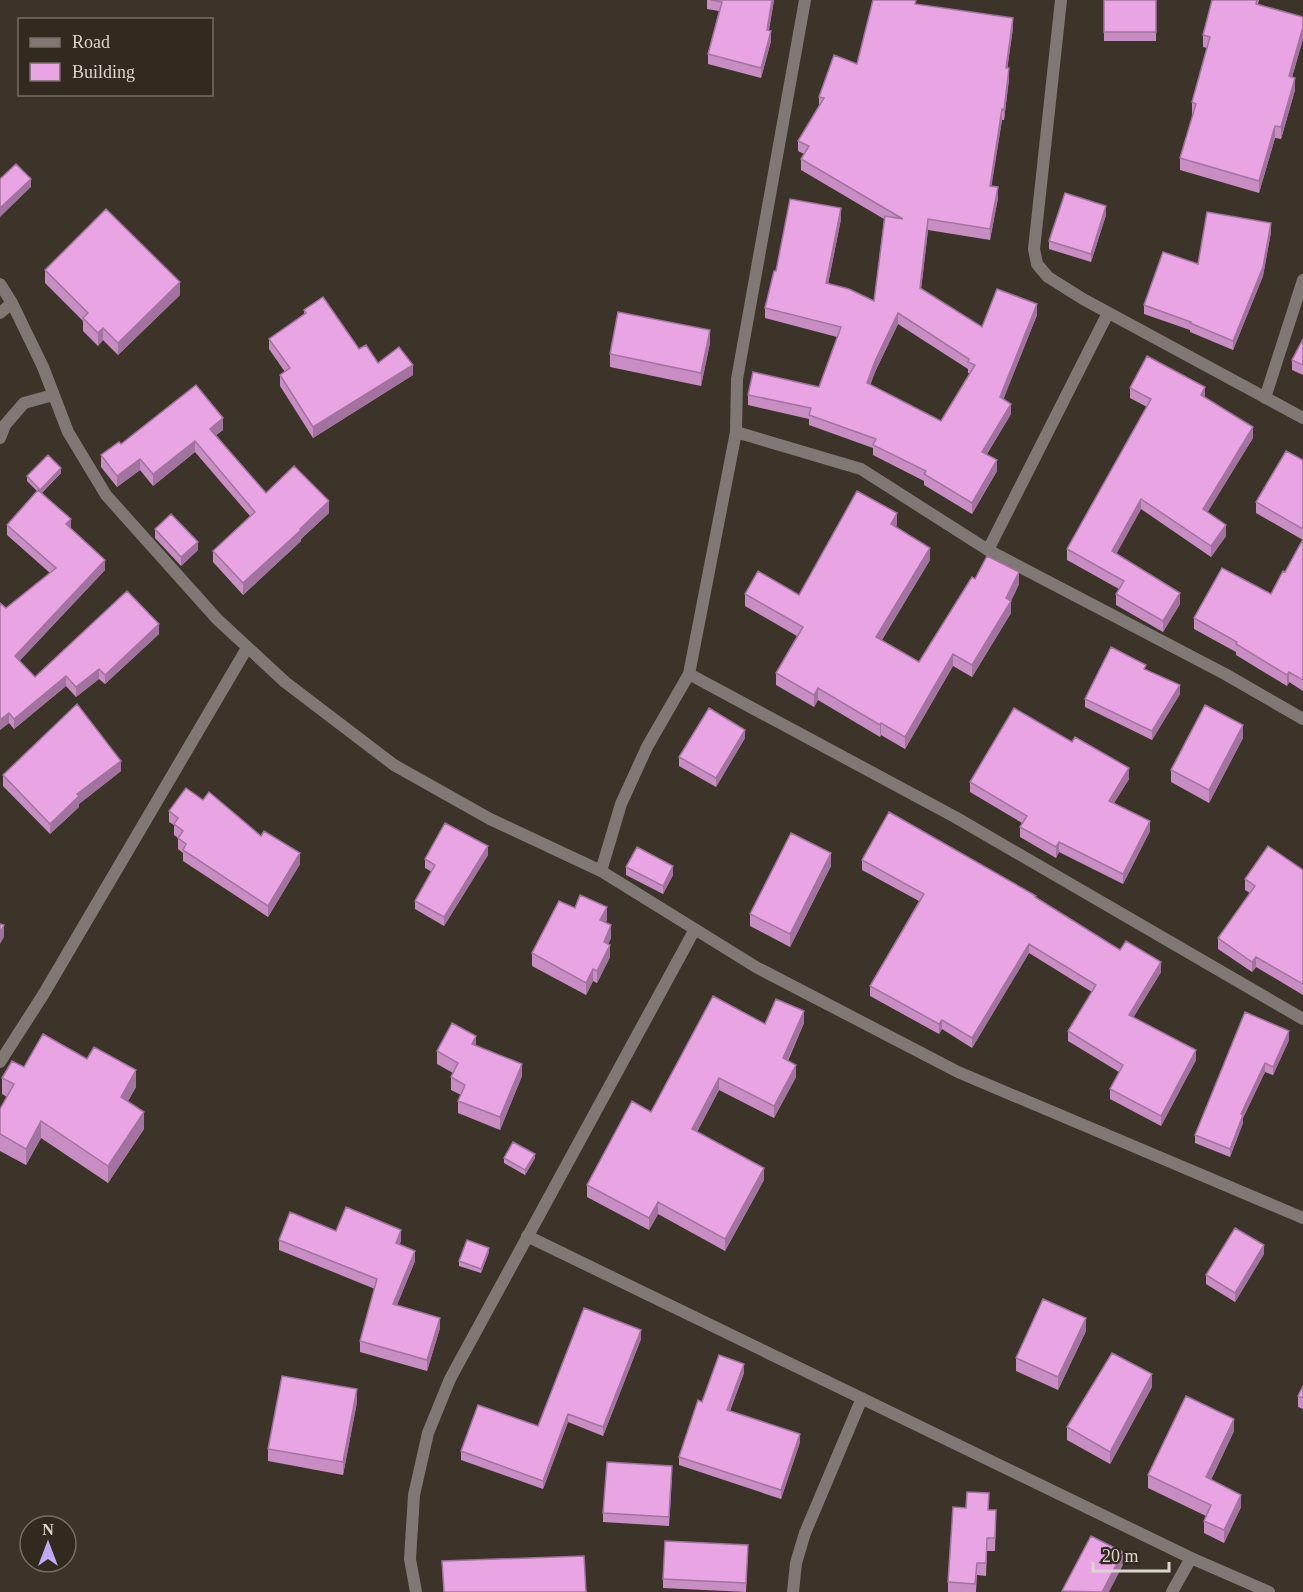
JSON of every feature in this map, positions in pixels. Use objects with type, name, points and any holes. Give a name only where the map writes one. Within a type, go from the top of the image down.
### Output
[{"type":"street","points":[[601,871],[621,804],[646,747],[689,674],[736,432],[737,379],[805,0]]},
{"type":"street","points":[[1061,0],[1034,249],[1037,264],[1048,277],[1108,313],[1303,418]]},
{"type":"street","points":[[1265,398],[1303,280]]},
{"type":"street","points":[[0,284],[12,303],[43,367],[68,432],[106,495],[217,620],[285,682],[394,765],[490,819],[601,871],[756,967],[958,1072],[1303,1218]]},
{"type":"street","points":[[0,313],[12,303]]},
{"type":"street","points":[[988,550],[1108,313]]},
{"type":"street","points":[[0,438],[5,425],[24,403],[53,395]]},
{"type":"street","points":[[736,432],[861,469],[988,550],[1225,674],[1303,719]]},
{"type":"street","points":[[0,1062],[43,995],[248,648]]},
{"type":"street","points":[[689,674],[955,817],[1303,1019]]},
{"type":"street","points":[[416,1592],[410,1559],[414,1496],[428,1432],[450,1379],[694,929]]},
{"type":"street","points":[[527,1236],[1191,1558],[1269,1592]]},
{"type":"street","points":[[793,1592],[796,1563],[805,1533],[862,1398]]},
{"type":"street","points":[[1172,1592],[1191,1558]]},
{"type":"building","points":[[711,0],[772,0],[767,30],[771,31],[761,68],[708,54],[722,2]]},
{"type":"building","points":[[873,0],[916,0],[915,4],[1013,18],[1006,68],[1009,68],[1004,110],[1002,109],[990,186],[998,187],[990,229],[928,219],[920,288],[982,327],[997,289],[1037,304],[1000,397],[1011,404],[982,452],[997,460],[972,503],[924,474],[926,471],[873,445],[876,439],[809,415],[811,408],[748,395],[753,372],[819,387],[841,327],[765,308],[774,271],[776,271],[790,199],[841,208],[826,283],[849,289],[874,301],[885,216],[903,219],[801,159],[809,146],[798,141],[824,98],[819,97],[834,55],[857,64]],"holes":[[[898,313],[969,359],[968,362],[975,365],[941,421],[867,383]]]},
{"type":"building","points":[[1104,0],[1156,0],[1156,32],[1104,32]]},
{"type":"building","points":[[1212,0],[1257,0],[1256,4],[1303,17],[1303,27],[1289,76],[1295,78],[1281,127],[1275,126],[1259,181],[1180,158],[1196,104],[1192,102],[1210,37],[1203,35]]},
{"type":"building","points":[[16,164],[31,179],[0,208],[0,179]]},
{"type":"building","points":[[1065,193],[1106,206],[1091,254],[1049,241]]},
{"type":"building","points":[[106,209],[180,282],[118,343],[103,328],[98,333],[83,318],[88,313],[45,270]]},
{"type":"building","points":[[1207,212],[1271,223],[1263,267],[1233,341],[1191,322],[1144,305],[1163,252],[1198,264]]},
{"type":"building","points":[[323,297],[359,349],[366,345],[378,363],[399,347],[413,365],[313,427],[280,375],[290,368],[269,339],[306,313],[304,310]]},
{"type":"building","points":[[618,312],[710,330],[701,373],[610,354]]},
{"type":"building","points":[[1303,339],[1303,365],[1292,360]]},
{"type":"building","points":[[1147,356],[1205,387],[1201,395],[1253,427],[1203,509],[1226,525],[1211,546],[1141,499],[1112,551],[1180,593],[1163,621],[1116,594],[1124,581],[1067,549],[1151,399],[1130,388]]},
{"type":"building","points":[[196,385],[223,418],[210,429],[266,493],[294,466],[329,501],[243,583],[213,551],[255,512],[195,441],[153,474],[140,459],[117,476],[101,455],[119,442],[121,444]]},
{"type":"building","points":[[1286,451],[1303,460],[1303,529],[1256,502]]},
{"type":"building","points":[[48,455],[61,468],[40,490],[27,476]]},
{"type":"building","points":[[38,490],[71,519],[66,524],[105,560],[15,656],[35,677],[127,591],[159,624],[105,675],[99,669],[76,687],[66,676],[14,719],[9,713],[0,720],[0,603],[6,608],[56,568],[7,525]]},
{"type":"building","points":[[857,491],[897,513],[891,524],[930,548],[876,637],[919,662],[972,577],[975,579],[987,556],[1019,572],[1006,598],[1011,601],[972,665],[953,654],[905,737],[881,723],[880,725],[818,688],[814,695],[776,673],[803,627],[745,594],[758,571],[799,595]]},
{"type":"building","points":[[171,514],[198,542],[181,557],[155,529]]},
{"type":"building","points":[[1303,539],[1303,680],[1289,672],[1287,675],[1236,644],[1237,642],[1194,618],[1222,568],[1271,594]]},
{"type":"building","points":[[1111,647],[1146,665],[1144,669],[1180,685],[1152,731],[1085,699]]},
{"type":"building","points":[[77,704],[121,761],[77,794],[79,796],[50,824],[3,775]]},
{"type":"building","points":[[1205,705],[1243,725],[1209,790],[1171,770]]},
{"type":"building","points":[[709,708],[745,730],[716,778],[679,757]]},
{"type":"building","points":[[1014,708],[1072,742],[1075,737],[1129,768],[1109,801],[1150,821],[1123,874],[1059,842],[1056,847],[1020,827],[1027,816],[970,782]]},
{"type":"building","points":[[186,788],[203,800],[209,792],[261,836],[264,831],[300,853],[268,906],[183,850],[186,844],[178,838],[183,831],[174,824],[178,818],[169,811]]},
{"type":"building","points":[[889,812],[1036,896],[1120,950],[1126,941],[1161,962],[1129,1015],[1196,1050],[1161,1116],[1110,1089],[1123,1065],[1068,1031],[1096,985],[1029,944],[972,1038],[942,1020],[939,1024],[870,986],[924,894],[862,860]]},
{"type":"building","points":[[445,823],[488,846],[444,917],[415,901],[435,865],[425,859]]},
{"type":"building","points":[[791,833],[831,853],[790,934],[750,914]]},
{"type":"building","points":[[1268,846],[1303,870],[1303,984],[1256,957],[1252,962],[1218,938],[1255,886],[1245,879]]},
{"type":"building","points":[[637,847],[673,866],[663,886],[626,867]]},
{"type":"building","points":[[580,895],[607,907],[600,920],[611,925],[604,942],[610,945],[597,971],[593,969],[586,983],[532,953],[559,901],[575,908]]},
{"type":"building","points":[[713,996],[765,1024],[776,999],[804,1011],[783,1058],[796,1065],[774,1106],[719,1078],[692,1129],[764,1168],[725,1239],[658,1202],[649,1218],[587,1185],[632,1101],[651,1112]]},
{"type":"building","points":[[1245,1012],[1289,1031],[1273,1067],[1265,1063],[1241,1114],[1243,1115],[1230,1149],[1195,1135]]},
{"type":"building","points":[[452,1023],[476,1036],[472,1044],[522,1064],[500,1117],[458,1101],[465,1085],[451,1077],[458,1063],[437,1051]]},
{"type":"building","points":[[43,1034],[87,1059],[94,1047],[136,1070],[121,1097],[144,1112],[108,1166],[41,1121],[26,1149],[0,1134],[0,1109],[14,1084],[2,1078],[12,1061],[24,1067]]},
{"type":"building","points":[[513,1142],[535,1154],[525,1170],[504,1158]]},
{"type":"building","points":[[346,1207],[401,1230],[396,1243],[415,1251],[393,1304],[440,1318],[427,1360],[360,1341],[377,1279],[279,1240],[290,1212],[336,1231]]},
{"type":"building","points":[[1235,1228],[1264,1245],[1235,1293],[1206,1275]]},
{"type":"building","points":[[467,1240],[489,1248],[481,1269],[459,1261]]},
{"type":"building","points":[[1043,1299],[1086,1318],[1058,1377],[1016,1358]]},
{"type":"building","points":[[584,1308],[641,1330],[603,1427],[568,1414],[543,1481],[461,1451],[478,1405],[538,1426]]},
{"type":"building","points":[[1112,1353],[1152,1374],[1110,1452],[1067,1427]]},
{"type":"building","points":[[719,1355],[744,1364],[727,1410],[800,1434],[781,1490],[679,1457],[698,1400],[702,1402]]},
{"type":"building","points":[[282,1376],[357,1389],[343,1462],[268,1449]]},
{"type":"building","points":[[1303,1386],[1303,1398],[1298,1396]]},
{"type":"building","points":[[1186,1396],[1234,1419],[1206,1477],[1241,1495],[1224,1530],[1204,1521],[1211,1505],[1148,1475]]},
{"type":"building","points":[[607,1462],[672,1466],[669,1517],[603,1513]]},
{"type":"building","points":[[967,1492],[989,1493],[988,1510],[996,1510],[995,1538],[987,1538],[986,1563],[977,1563],[975,1584],[948,1582],[953,1507],[966,1508]]},
{"type":"building","points":[[1091,1536],[1123,1552],[1102,1592],[1062,1591]]},
{"type":"building","points":[[665,1541],[748,1545],[746,1583],[663,1579]]},
{"type":"building","points":[[584,1556],[586,1592],[444,1592],[442,1561]]}]
